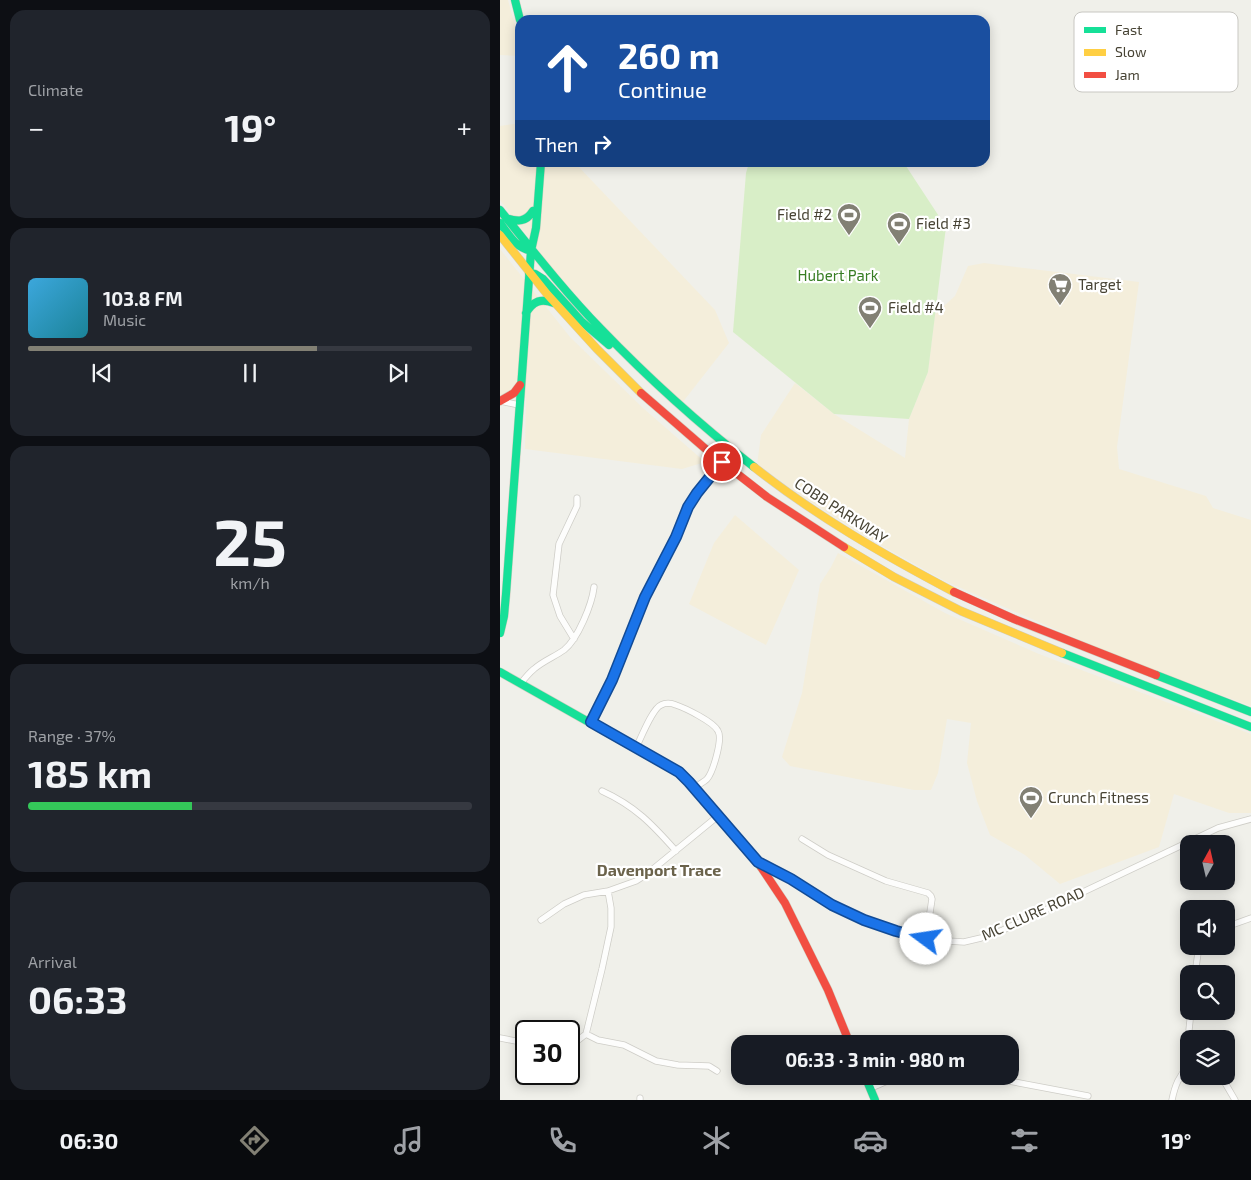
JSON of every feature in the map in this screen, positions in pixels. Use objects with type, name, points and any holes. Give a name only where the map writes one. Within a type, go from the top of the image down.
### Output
[{"type":"main road","points":[[515,0],[519,15]]},
{"type":"main road","points":[[500,633],[506,594],[533,211],[539,167]]},
{"type":"main road","points":[[531,250],[536,228],[540,167]]},
{"type":"main road","name":"COBB PARKWAY","points":[[500,210],[503,220],[576,304],[654,384],[751,466],[813,511],[892,560],[1014,620],[1251,712]]},
{"type":"main road","points":[[503,220],[521,221],[527,219],[533,211]]},
{"type":"main road","name":"COBB PARKWAY","points":[[500,235],[555,304],[598,351],[679,428],[777,504],[823,535],[887,573],[992,625],[1251,727]]},
{"type":"main road","points":[[529,273],[543,279],[586,326],[629,359]]},
{"type":"main road","points":[[525,314],[531,306],[540,301],[548,301],[555,304]]},
{"type":"main road","points":[[500,401],[514,393],[520,385]]},
{"type":"main road","points":[[502,672],[679,772],[758,862],[785,903],[828,990],[846,1035]]},
{"type":"main road","points":[[870,1085],[876,1100]]},
{"type":"street","points":[[500,401],[519,405]]},
{"type":"street","points":[[591,722],[612,680],[645,597],[676,537],[688,507],[722,462]]},
{"type":"street","points":[[574,639],[560,616],[553,595],[560,544],[577,506],[577,498]]},
{"type":"street","points":[[520,683],[533,670],[565,649],[574,639],[593,596],[594,587]]},
{"type":"street","points":[[636,748],[652,715],[660,705],[666,703],[674,704],[703,718],[714,726],[720,736],[712,769],[707,779],[694,788]]},
{"type":"street","points":[[602,792],[617,798],[637,811],[654,826],[676,851]]},
{"type":"street","points":[[541,920],[564,904],[584,895],[608,891],[636,881],[718,816]]},
{"type":"street","name":"MC CLURE ROAD","points":[[758,862],[791,879],[832,905],[864,920],[926,939],[964,942],[981,938],[1062,902],[1218,828],[1251,819]]},
{"type":"street","points":[[802,839],[828,855],[886,881],[928,893],[932,899],[926,939]]},
{"type":"street","points":[[580,1039],[586,1034],[611,927],[611,908],[608,891]]},
{"type":"street","points":[[1235,924],[1251,918]]},
{"type":"street","points":[[586,1034],[598,1040],[624,1045],[656,1061],[678,1065],[708,1066],[717,1071]]},
{"type":"street","points":[[500,1038],[515,1041]]},
{"type":"street","points":[[1172,1100],[1180,1074]]},
{"type":"street","points":[[1019,1083],[1088,1096]]},
{"type":"street","points":[[871,1088],[878,1085]]},
{"type":"street","points":[[1226,1085],[1235,1100]]},
{"type":"shaded area","points":[[500,0],[508,0],[515,25],[515,56],[500,55]]},
{"type":"shaded area","points":[[515,124],[515,167],[579,167],[715,310],[729,343],[682,403],[608,331],[552,268],[500,200],[500,126]]},
{"type":"shaded area","points":[[500,249],[570,337],[643,408],[705,462],[682,469],[525,449],[526,398],[500,395]]},
{"type":"shaded area","points":[[984,263],[1139,282],[1117,447],[1119,469],[1206,496],[1213,508],[1251,520],[1251,706],[1128,661],[945,581],[870,539],[806,499],[757,465],[761,435],[795,383],[834,414],[905,458],[909,419],[928,372],[935,314],[955,296],[968,266]]},
{"type":"shaded area","points":[[735,515],[799,570],[766,645],[689,604],[714,543]]},
{"type":"shaded area","points":[[838,553],[945,613],[1039,654],[1251,734],[1251,813],[1229,813],[1174,794],[1159,847],[1060,884],[1025,855],[990,835],[977,801],[967,763],[971,723],[947,719],[938,773],[931,790],[914,790],[790,766],[782,757],[802,693],[820,584]]},
{"type":"green space","name":"Hubert Park","points":[[748,167],[907,167],[946,227],[928,372],[909,419],[834,414],[733,332]]},
{"type":"traffic: fast","points":[[515,0],[519,15]]},
{"type":"traffic: fast","points":[[531,251],[536,228],[541,167]]},
{"type":"traffic: fast","points":[[500,210],[562,286],[619,348],[675,401],[754,467]]},
{"type":"traffic: fast","points":[[506,218],[514,220],[525,219],[533,211]]},
{"type":"traffic: fast","points":[[500,223],[517,244],[531,251]]},
{"type":"traffic: fast","points":[[500,633],[506,594],[531,251]]},
{"type":"traffic: fast","points":[[529,273],[543,279],[581,321],[609,345]]},
{"type":"traffic: fast","points":[[526,313],[535,303],[541,301],[554,303]]},
{"type":"traffic: fast","points":[[1062,653],[1251,727]]},
{"type":"traffic: fast","points":[[500,672],[679,773],[689,782],[761,867]]},
{"type":"traffic: fast","points":[[1156,675],[1251,712]]},
{"type":"traffic: fast","points":[[869,1085],[875,1100]]},
{"type":"traffic: slow","points":[[500,235],[547,294],[597,349],[641,393]]},
{"type":"traffic: slow","points":[[754,467],[802,502],[851,534],[954,592]]},
{"type":"traffic: slow","points":[[844,547],[894,577],[961,611],[1062,653]]},
{"type":"traffic: jam","points":[[500,401],[514,393],[520,385]]},
{"type":"traffic: jam","points":[[641,393],[708,451],[767,497],[844,547]]},
{"type":"traffic: jam","points":[[954,592],[1014,619],[1156,675]]},
{"type":"traffic: jam","points":[[761,867],[785,903],[828,990],[846,1035]]},
{"type":"place","name":"Field #2","points":[[849,236]]},
{"type":"place","name":"Field #3","points":[[899,245]]},
{"type":"place","name":"Target","points":[[1060,306]]},
{"type":"place","name":"Field #4","points":[[870,329]]},
{"type":"place","name":"Crunch Fitness","points":[[1031,819]]},
{"type":"district","name":"Davenport Trace","points":[[659,870]]},
{"type":"route","points":[[722,462],[688,507],[676,537],[645,597],[612,680],[591,722],[679,772],[758,862],[791,879],[832,905],[864,920],[926,939]]}]
